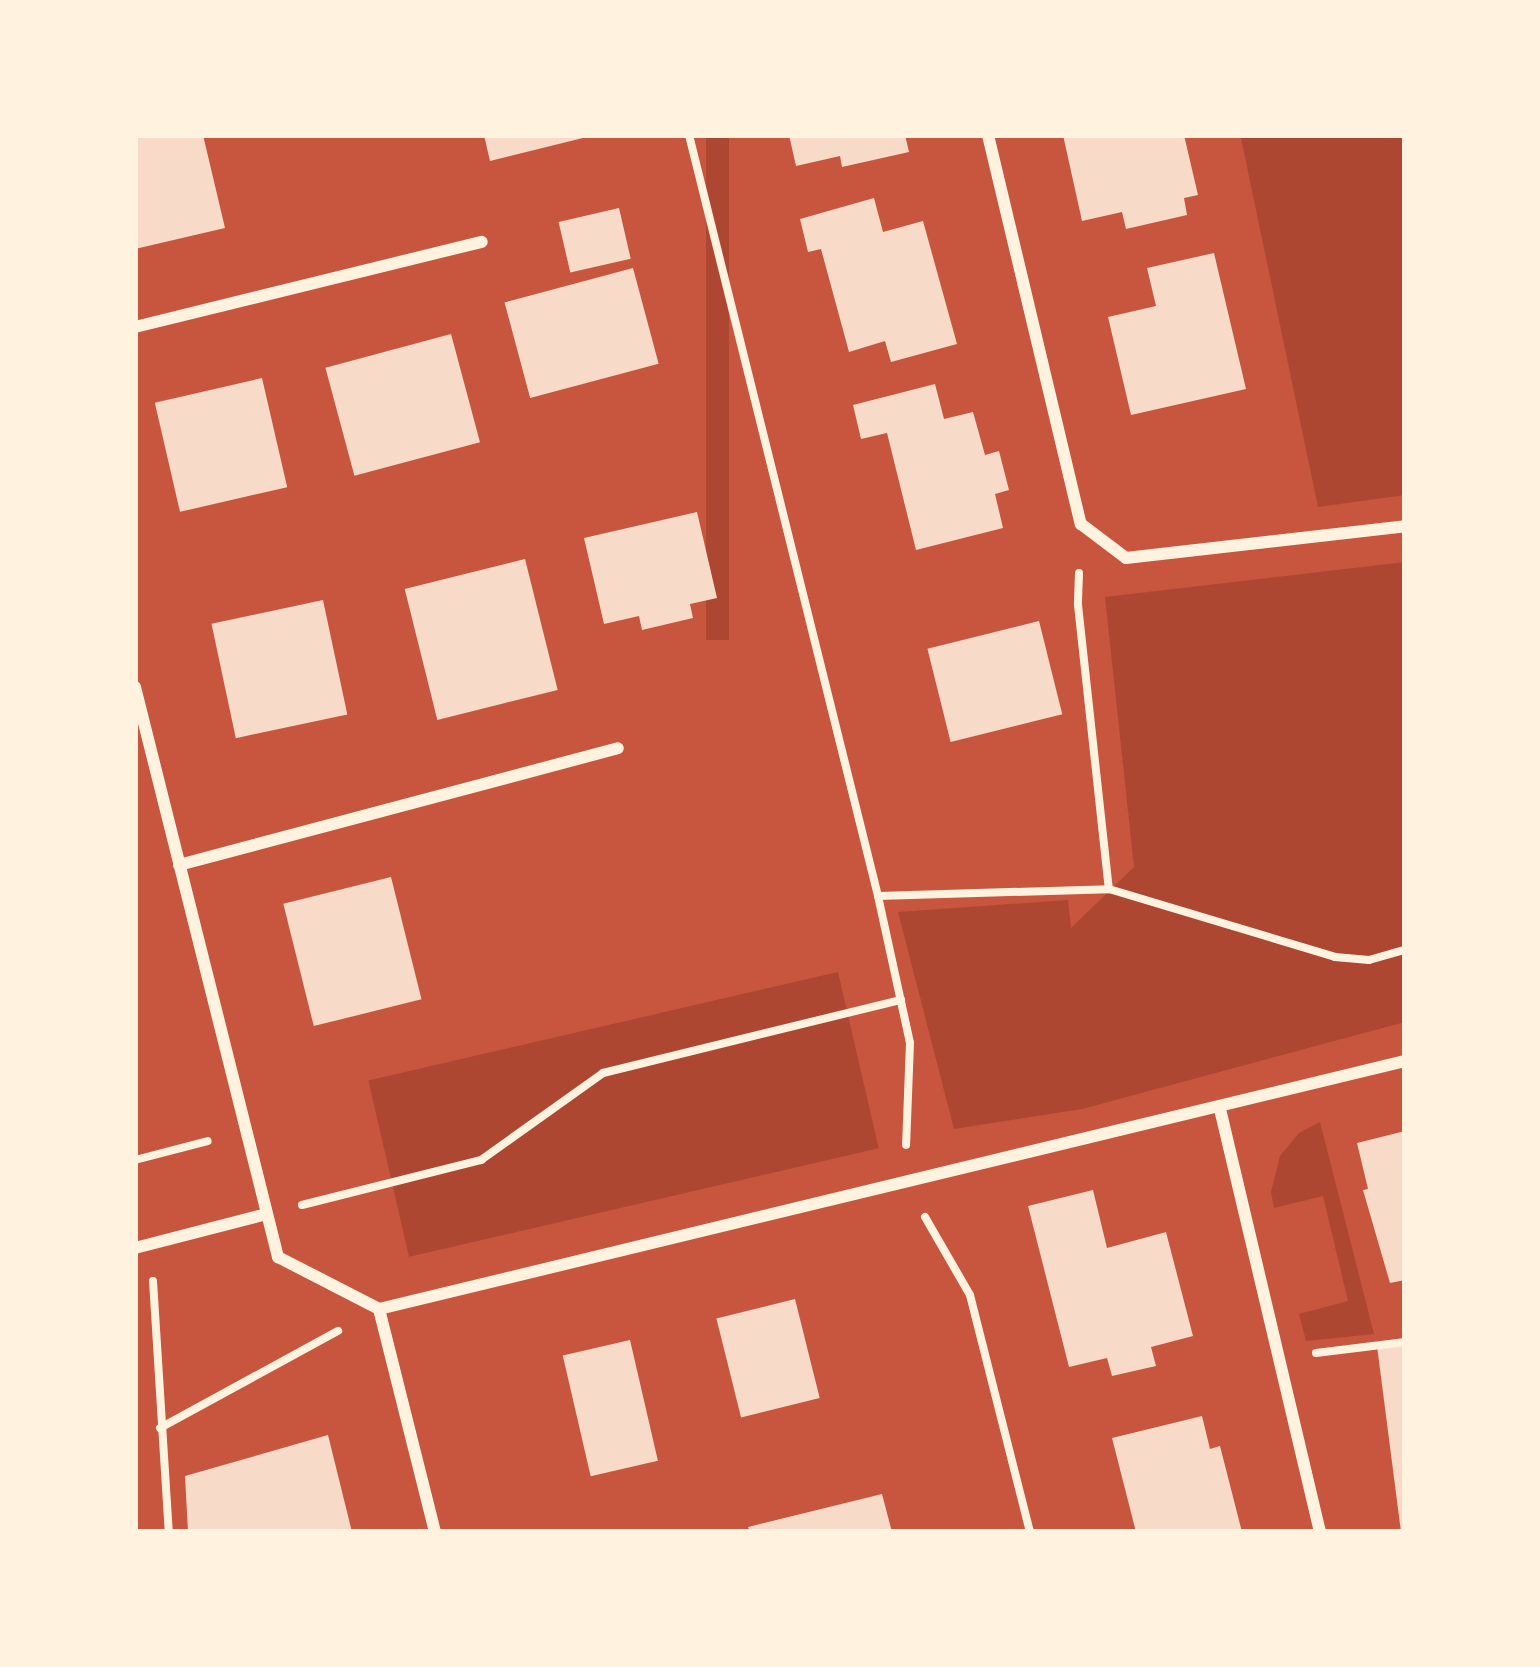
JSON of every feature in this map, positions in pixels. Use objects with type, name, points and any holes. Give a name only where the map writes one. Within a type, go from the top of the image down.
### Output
[{"type":"street","points":[[988,135],[1082,524],[1126,558],[1405,526]]},
{"type":"street","points":[[135,327],[482,242]]},
{"type":"street","points":[[135,687],[278,1257],[379,1309],[1405,1061]]},
{"type":"street","points":[[179,865],[618,748]]},
{"type":"street","points":[[1220,1109],[1320,1532]]},
{"type":"street","points":[[135,1248],[266,1214]]},
{"type":"street","points":[[379,1309],[435,1532]]},
{"type":"path","points":[[689,135],[901,1000],[910,1043],[904,1134],[914,1181],[928,1232],[970,1295],[1030,1532]]},
{"type":"path","points":[[1082,524],[1078,605],[1109,889]]},
{"type":"path","points":[[878,896],[1109,889],[1335,957],[1369,960],[1405,950]]},
{"type":"path","points":[[266,1214],[481,1160],[603,1073],[901,1000]]},
{"type":"path","points":[[135,1160],[244,1132]]},
{"type":"path","points":[[151,1244],[169,1532]]},
{"type":"path","points":[[160,1427],[379,1309]]},
{"type":"path","points":[[1279,1358],[1405,1342]]},
{"type":"shaded area","points":[[706,135],[729,135],[729,640],[706,640]]},
{"type":"shaded area","points":[[1405,135],[1405,495],[1318,507],[1241,138]]},
{"type":"shaded area","points":[[1405,562],[1405,1022],[1082,1109],[954,1129],[898,912],[1068,900],[1071,928],[1134,867],[1105,597]]},
{"type":"shaded area","points":[[838,972],[879,1148],[409,1257],[368,1080]]},
{"type":"shaded area","points":[[1320,1122],[1374,1334],[1306,1341],[1299,1314],[1348,1301],[1323,1196],[1274,1208],[1271,1192],[1280,1156],[1299,1133]]},
{"type":"building","points":[[135,135],[203,135],[225,228],[135,249]]},
{"type":"building","points":[[484,135],[587,135],[587,137],[490,161]]},
{"type":"building","points":[[789,135],[905,135],[909,152],[842,167],[840,156],[796,166]]},
{"type":"building","points":[[1063,135],[1184,135],[1198,195],[1184,198],[1187,215],[1126,229],[1122,212],[1082,221]]},
{"type":"building","points":[[874,198],[883,232],[923,221],[957,344],[891,362],[885,341],[849,352],[821,249],[808,252],[800,219]]},
{"type":"building","points":[[619,208],[631,259],[570,273],[559,222]]},
{"type":"building","points":[[1214,253],[1246,389],[1131,415],[1108,317],[1156,306],[1147,268]]},
{"type":"building","points":[[633,268],[659,364],[530,398],[505,302]]},
{"type":"building","points":[[451,334],[480,442],[354,476],[325,368]]},
{"type":"building","points":[[262,378],[287,487],[180,512],[155,403]]},
{"type":"building","points":[[935,384],[944,419],[973,412],[985,455],[999,451],[1009,490],[995,494],[1003,528],[916,550],[887,433],[861,439],[853,405]]},
{"type":"building","points":[[697,512],[717,598],[690,604],[693,618],[642,630],[639,616],[604,624],[584,538]]},
{"type":"building","points":[[525,559],[558,690],[437,720],[405,589]]},
{"type":"building","points":[[323,600],[347,714],[236,738],[211,624]]},
{"type":"building","points":[[1039,621],[1062,714],[951,742],[927,649]]},
{"type":"building","points":[[391,877],[421,999],[314,1026],[283,904]]},
{"type":"building","points":[[1405,1131],[1405,1280],[1390,1283],[1363,1190],[1368,1189],[1357,1143]]},
{"type":"building","points":[[1093,1190],[1107,1248],[1166,1232],[1193,1336],[1151,1347],[1156,1366],[1112,1376],[1107,1358],[1069,1367],[1028,1206]]},
{"type":"building","points":[[795,1299],[820,1398],[741,1418],[716,1319]]},
{"type":"building","points":[[630,1340],[658,1461],[591,1476],[563,1356]]},
{"type":"building","points":[[1405,1343],[1405,1532],[1401,1532],[1377,1346]]},
{"type":"building","points":[[1202,1416],[1210,1449],[1220,1446],[1242,1532],[1136,1532],[1112,1438]]},
{"type":"building","points":[[328,1435],[352,1532],[188,1532],[185,1476]]},
{"type":"building","points":[[882,1494],[892,1532],[750,1532],[748,1527]]}]
